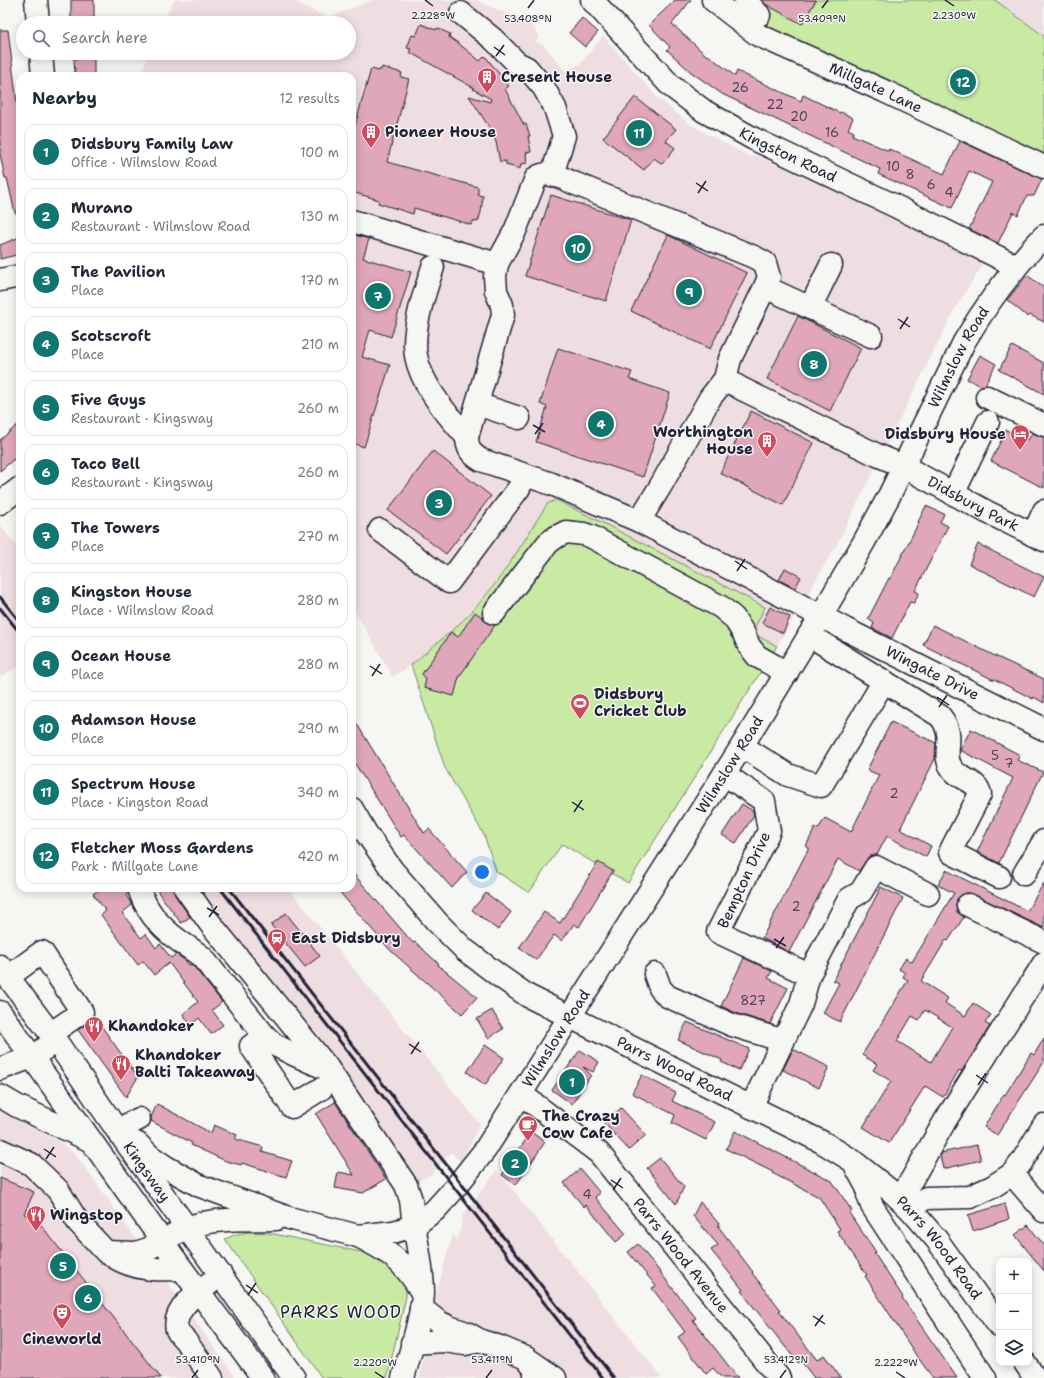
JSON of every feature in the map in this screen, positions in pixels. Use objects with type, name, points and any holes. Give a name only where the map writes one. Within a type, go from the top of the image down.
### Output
[{"type":"main road","points":[[36,0],[37,16]]},
{"type":"main road","name":"Kingston Road","points":[[592,0],[671,86],[704,111],[754,139],[893,205],[1016,266]]},
{"type":"main road","name":"Millgate Lane","points":[[713,0],[758,35],[884,91],[1044,167]]},
{"type":"main road","points":[[461,13],[493,38],[517,64],[527,68],[544,88],[555,108],[564,136],[552,175]]},
{"type":"main road","points":[[42,60],[43,72]]},
{"type":"main road","points":[[467,437],[503,315],[502,304],[496,291],[495,276],[497,264],[515,231],[536,178],[540,175],[552,175],[754,257],[764,263],[767,269],[769,277],[765,287],[730,359],[725,379],[710,398],[640,521]]},
{"type":"main road","points":[[356,222],[497,264]]},
{"type":"main road","name":"Wilmslow Road","points":[[358,1236],[393,1232],[414,1226],[435,1210],[485,1150],[742,746],[821,616],[889,496],[964,342],[984,309],[1016,266],[1041,244]]},
{"type":"main road","points":[[810,308],[831,265]]},
{"type":"main road","points":[[433,267],[418,319],[415,345],[418,364],[434,397],[467,437]]},
{"type":"main road","points":[[0,280],[16,277]]},
{"type":"main road","points":[[765,287],[870,336]]},
{"type":"main road","name":"Didsbury Park","points":[[725,379],[784,410],[903,466],[987,512],[1039,537]]},
{"type":"main road","points":[[987,397],[1044,425]]},
{"type":"main road","points":[[477,404],[519,418]]},
{"type":"main road","points":[[953,494],[988,422]]},
{"type":"main road","name":"Wingate Drive","points":[[467,437],[469,449],[477,458],[552,484],[640,521],[845,629],[1044,729]]},
{"type":"main road","points":[[380,530],[449,582],[519,488],[525,475]]},
{"type":"main road","points":[[0,503],[16,491]]},
{"type":"main road","points":[[1039,537],[1044,511]]},
{"type":"main road","points":[[494,613],[548,543],[566,532],[584,534],[614,547],[721,607],[734,618],[744,634],[749,646],[757,656],[787,673]]},
{"type":"main road","points":[[809,635],[940,716],[945,723],[948,734],[947,756],[950,766],[955,773],[976,785],[980,794],[950,852],[999,877]]},
{"type":"main road","points":[[742,746],[788,775],[821,786],[884,681]]},
{"type":"main road","name":"Bempton Drive","points":[[724,774],[764,800],[769,831],[718,932],[809,975]]},
{"type":"main road","name":"Parrs Wood Road","points":[[356,816],[366,833],[393,871],[437,922],[460,944],[498,975],[528,996],[822,1142],[852,1161],[905,1204],[937,1240],[996,1322]]},
{"type":"main road","points":[[1024,874],[1044,841]]},
{"type":"main road","points":[[751,1107],[801,1004],[809,975],[849,899],[862,892],[876,867],[928,894]]},
{"type":"main road","points":[[141,892],[148,908],[158,922],[176,938],[203,958],[265,1036],[275,1045],[293,1054],[325,1079]]},
{"type":"main road","points":[[188,892],[325,1079],[406,1185],[411,1200],[422,1279],[422,1301],[403,1378]]},
{"type":"main road","points":[[968,905],[1044,942]]},
{"type":"main road","points":[[0,1069],[32,1057],[82,1012],[42,952],[4,972]]},
{"type":"main road","points":[[1044,963],[1000,1017],[945,1121],[912,1179],[905,1204],[918,1203],[926,1198],[963,1198],[975,1195],[992,1187],[1012,1174],[1021,1163],[1044,1125]]},
{"type":"main road","name":"Kingsway","points":[[4,972],[53,1038],[294,1378]]},
{"type":"main road","points":[[655,974],[660,988],[667,996],[732,1025],[772,1037],[783,1042]]},
{"type":"main road","name":"Kingsway","points":[[0,1015],[32,1057],[89,1140],[182,1269],[264,1378]]},
{"type":"main road","points":[[265,1036],[251,1046],[292,1107],[325,1079]]},
{"type":"main road","name":"Parrs Wood Avenue","points":[[521,1094],[599,1153],[779,1378]]},
{"type":"main road","points":[[0,1096],[17,1106],[89,1140]]},
{"type":"main road","points":[[119,1133],[139,1119]]},
{"type":"main road","name":"Wilmslow Road","points":[[119,1133],[138,1144],[150,1156],[166,1167],[194,1183],[238,1201],[289,1218],[358,1236],[386,1250],[404,1265],[413,1278],[422,1301],[439,1322],[481,1341],[526,1358],[555,1378]]},
{"type":"main road","points":[[0,1150],[31,1164],[58,1190],[78,1222],[106,1252],[120,1261],[138,1268],[155,1270],[182,1269]]},
{"type":"main road","points":[[852,1161],[868,1189],[868,1195],[872,1206],[985,1378]]},
{"type":"main road","points":[[1012,1174],[1044,1211]]},
{"type":"main road","name":"Wilmslow Road","points":[[106,1252],[136,1253],[148,1249],[187,1228],[206,1223],[225,1220],[289,1218]]},
{"type":"main road","points":[[212,1378],[177,1331],[178,1318],[182,1308],[198,1291],[221,1275]]},
{"type":"main road","points":[[412,1343],[444,1342],[465,1344],[481,1341]]},
{"type":"main road","points":[[526,1358],[535,1369],[535,1378]]},
{"type":"main road","points":[[1027,1366],[1035,1378]]},
{"type":"shaded area","points":[[174,0],[292,0],[324,16],[166,16]]},
{"type":"shaded area","points":[[372,0],[475,0],[531,24],[539,37],[535,42],[543,44],[566,72],[582,62],[603,36],[657,97],[690,124],[751,157],[755,155],[981,260],[982,266],[956,307],[836,546],[777,646],[752,633],[765,606],[609,526],[515,555],[482,599],[456,627],[411,665],[393,677],[356,613],[356,72],[142,72],[146,60],[356,60],[356,16],[333,16]]},
{"type":"shaded area","points":[[995,0],[1044,0],[1044,36],[1005,8]]},
{"type":"shaded area","points":[[0,525],[16,546],[16,667],[0,677]]},
{"type":"shaded area","points":[[180,892],[291,892],[480,1124],[461,1163],[451,1152],[433,1173],[415,1183]]},
{"type":"shaded area","points":[[0,1112],[60,1142],[76,1155],[236,1378],[0,1378]]},
{"type":"shaded area","points":[[497,1170],[662,1378],[419,1378],[439,1283],[453,1234],[458,1240],[463,1215]]},
{"type":"green space","points":[[723,0],[995,0],[1044,36],[1044,160],[792,45]]},
{"type":"green space","name":"Didsbury Cricket Club","points":[[556,500],[765,607],[752,633],[777,646],[628,883],[562,844],[529,893],[496,871],[484,835],[445,768],[411,665],[470,614],[506,569],[547,504]]},
{"type":"green space","points":[[249,1232],[269,1233],[385,1257],[406,1287],[406,1297],[387,1378],[322,1378],[225,1239],[237,1234]]},
{"type":"building","points":[[71,0],[94,0],[94,16],[71,16]]},
{"type":"building","points":[[675,0],[691,0],[672,24],[707,56],[708,55],[735,76],[737,71],[801,101],[803,95],[840,113],[841,112],[853,118],[848,129],[854,132],[852,135],[889,151],[889,149],[944,174],[960,141],[1042,179],[1034,196],[1027,196],[1018,215],[1013,212],[998,243],[969,229],[992,182],[969,171],[952,208],[878,174],[880,169],[722,94],[691,72],[667,50],[670,47],[649,25]]},
{"type":"building","points":[[762,0],[816,0],[802,24],[765,4]]},
{"type":"building","points":[[582,18],[598,32],[585,47],[569,33]]},
{"type":"building","name":"Cresent House","points":[[421,24],[436,30],[437,28],[450,34],[449,37],[480,61],[485,56],[509,86],[505,89],[524,125],[526,124],[530,136],[528,136],[531,152],[526,153],[527,163],[521,164],[520,169],[506,165],[506,161],[500,162],[496,142],[489,127],[469,96],[490,102],[491,99],[409,52],[411,49],[407,48],[412,35],[416,36]]},
{"type":"building","points":[[0,30],[8,30],[16,95],[16,213],[7,178],[5,178],[0,154]]},
{"type":"building","points":[[74,60],[94,60],[94,72],[75,72]]},
{"type":"building","name":"Pioneer House","points":[[382,67],[402,73],[401,77],[409,79],[387,162],[478,187],[478,195],[483,196],[478,222],[473,221],[472,225],[414,208],[413,214],[378,203],[379,200],[356,193],[356,122],[371,69],[381,70]]},
{"type":"building","points":[[635,97],[676,129],[666,141],[675,148],[662,164],[654,158],[644,170],[603,138]]},
{"type":"building","points":[[551,195],[631,220],[606,301],[525,276]]},
{"type":"building","points":[[356,235],[369,239],[363,258],[411,272],[391,337],[370,330],[362,357],[390,365],[364,447],[356,444]]},
{"type":"building","points":[[668,235],[747,273],[710,349],[631,311]]},
{"type":"building","points":[[16,239],[16,255],[0,259],[0,245]]},
{"type":"building","points":[[1027,275],[1044,288],[1044,322],[1030,315],[1028,317],[1007,300]]},
{"type":"building","points":[[798,316],[861,348],[830,411],[767,379]]},
{"type":"building","points":[[1012,346],[1044,363],[1044,394],[999,370]]},
{"type":"building","points":[[558,348],[632,372],[629,379],[670,393],[643,477],[536,442],[547,407],[540,404]]},
{"type":"building","points":[[980,355],[996,364],[985,385],[981,386],[967,379]]},
{"type":"building","name":"Worthington House","points":[[751,411],[814,443],[783,505],[720,473]]},
{"type":"building","points":[[16,426],[16,462],[14,459],[0,471],[0,440]]},
{"type":"building","name":"Didsbury House","points":[[1006,430],[1028,440],[1032,433],[1044,437],[1044,488],[991,461]]},
{"type":"building","points":[[433,451],[491,496],[446,554],[388,510]]},
{"type":"building","points":[[926,506],[944,514],[940,522],[948,526],[915,591],[919,593],[914,603],[910,602],[892,638],[872,628],[874,623],[868,619],[889,578],[890,579]]},
{"type":"building","points":[[978,544],[1044,577],[1034,597],[969,564]]},
{"type":"building","points":[[785,568],[801,577],[795,588],[779,580]]},
{"type":"building","points":[[770,607],[790,617],[783,633],[762,623]]},
{"type":"building","points":[[475,612],[487,623],[495,625],[459,677],[454,696],[424,688],[426,679],[422,674],[451,632],[458,637]]},
{"type":"building","points":[[933,625],[1044,679],[1044,703],[923,645]]},
{"type":"building","points":[[356,722],[424,833],[429,829],[467,872],[452,888],[404,835],[401,837],[356,765]]},
{"type":"building","points":[[891,722],[936,743],[935,759],[900,829],[931,846],[926,857],[887,836],[877,855],[869,856],[859,871],[838,859],[789,952],[762,938],[809,848],[806,846],[815,828],[818,829],[825,818],[851,832],[879,775],[867,770]]},
{"type":"building","points":[[971,729],[1020,755],[1017,760],[1043,772],[999,863],[977,852],[1013,778],[960,750]]},
{"type":"building","points":[[742,804],[753,811],[754,815],[736,843],[722,835]]},
{"type":"building","points":[[598,862],[613,871],[579,927],[574,924],[562,941],[554,935],[536,960],[519,948],[544,912],[560,923]]},
{"type":"building","points":[[946,870],[1027,911],[1044,883],[1044,928],[973,894],[967,893],[961,895],[957,899],[957,912],[964,917],[948,941],[946,940],[921,981],[948,998],[945,1003],[965,1016],[973,1003],[991,1015],[985,1023],[990,1026],[962,1071],[959,1070],[943,1097],[925,1086],[889,1143],[863,1127],[891,1081],[873,1070],[877,1064],[862,1055],[908,980],[903,977],[905,973],[899,969],[906,958],[912,962],[954,893],[938,885]],"holes":[[[925,1010],[952,1027],[931,1062],[897,1041],[912,1016],[919,1020]]]},
{"type":"building","points":[[356,877],[413,943],[415,942],[439,964],[438,965],[477,997],[462,1014],[390,950],[339,892],[356,892]]},
{"type":"building","points":[[881,887],[903,898],[840,1022],[823,1013],[839,983],[833,980]]},
{"type":"building","points":[[96,892],[128,892],[126,895],[132,905],[122,913],[141,938],[146,934],[156,948],[160,944],[171,958],[176,954],[189,965],[191,964],[194,967],[222,1002],[212,1010],[223,1025],[211,1034],[199,1018],[191,1025],[183,1014],[198,1002],[169,963],[154,975],[143,961],[138,965],[101,915],[106,911],[93,894]]},
{"type":"building","points":[[158,892],[174,892],[190,917],[181,923]]},
{"type":"building","points":[[486,893],[511,912],[498,930],[472,910]]},
{"type":"building","points":[[286,913],[320,956],[305,967],[271,925]]},
{"type":"building","points":[[744,958],[772,971],[768,978],[788,988],[770,1024],[736,1013],[721,1006]]},
{"type":"building","points":[[492,1010],[503,1029],[488,1038],[477,1019]]},
{"type":"building","points":[[94,1016],[138,1077],[126,1097],[78,1030],[89,1022]]},
{"type":"building","points":[[687,1022],[749,1049],[739,1070],[721,1062],[722,1060],[678,1040]]},
{"type":"building","points":[[1044,1038],[1044,1062],[997,1135],[984,1127],[1031,1053],[1034,1055]]},
{"type":"building","points":[[485,1045],[504,1058],[485,1085],[467,1072]]},
{"type":"building","points":[[793,1049],[829,1067],[819,1088],[783,1070]]},
{"type":"building","points":[[580,1050],[599,1062],[593,1072],[583,1067],[591,1075],[572,1104],[552,1090]]},
{"type":"building","points":[[642,1075],[676,1093],[672,1101],[715,1122],[706,1140],[672,1123],[675,1115],[632,1093]]},
{"type":"building","points":[[335,1102],[386,1179],[363,1193],[335,1188],[338,1172],[354,1175],[316,1114]]},
{"type":"building","points":[[157,1104],[211,1133],[214,1125],[237,1135],[235,1139],[263,1147],[262,1152],[292,1161],[286,1177],[242,1163],[241,1165],[226,1161],[191,1145],[192,1143],[151,1121],[151,1117]]},
{"type":"building","points":[[621,1108],[646,1135],[629,1150],[604,1123]]},
{"type":"building","points":[[735,1131],[832,1181],[852,1211],[849,1213],[876,1252],[874,1253],[903,1297],[902,1298],[957,1378],[933,1378],[916,1355],[865,1276],[867,1275],[837,1231],[840,1229],[819,1197],[726,1149]]},
{"type":"building","points":[[531,1132],[545,1142],[516,1185],[502,1175]]},
{"type":"building","points":[[977,1145],[981,1160],[943,1169],[940,1155],[941,1153]]},
{"type":"building","points":[[660,1158],[684,1187],[676,1204],[647,1168]]},
{"type":"building","points":[[580,1169],[600,1193],[595,1197],[626,1234],[616,1242],[586,1205],[584,1207],[564,1183]]},
{"type":"building","name":"Cineworld","points":[[0,1178],[34,1192],[24,1214],[37,1220],[161,1378],[0,1378]]},
{"type":"building","points":[[700,1202],[720,1225],[718,1226],[781,1310],[779,1311],[817,1360],[824,1355],[841,1378],[814,1378],[801,1361],[798,1363],[741,1291],[743,1290],[711,1250],[718,1245],[693,1216]]},
{"type":"building","points":[[1005,1204],[1009,1219],[973,1231],[968,1215]]},
{"type":"building","points":[[1028,1225],[1044,1245],[1044,1271],[1015,1235]]},
{"type":"building","points":[[638,1244],[696,1318],[693,1320],[738,1378],[722,1378],[713,1368],[706,1374],[678,1337],[685,1332],[652,1288],[656,1286],[628,1252]]},
{"type":"railway","points":[[0,597],[16,617]]},
{"type":"railway","points":[[0,608],[16,628]]},
{"type":"railway","points":[[223,892],[603,1378]]},
{"type":"railway","points":[[232,892],[614,1378]]},
{"type":"place","name":"Fletcher Moss Gardens","points":[[963,82]]},
{"type":"place","name":"Cresent House","points":[[487,94]]},
{"type":"place","name":"Spectrum House","points":[[639,133]]},
{"type":"place","name":"Pioneer House","points":[[371,149]]},
{"type":"place","name":"Adamson House","points":[[578,248]]},
{"type":"place","name":"Ocean House","points":[[689,292]]},
{"type":"place","name":"The Towers","points":[[378,296]]},
{"type":"place","name":"Kingston House","points":[[814,364]]},
{"type":"place","name":"Scotscroft","points":[[601,424]]},
{"type":"place","name":"Didsbury House","points":[[1020,451]]},
{"type":"place","name":"Worthington House","points":[[767,458]]},
{"type":"place","name":"The Pavilion","points":[[439,503]]},
{"type":"place","name":"Didsbury Cricket Club","points":[[580,720]]},
{"type":"place","name":"East Didsbury","points":[[277,955]]},
{"type":"place","name":"Khandoker","points":[[94,1043]]},
{"type":"place","name":"Khandoker Balti Takeaway","points":[[121,1081]]},
{"type":"place","name":"Didsbury Family Law","points":[[572,1082]]},
{"type":"place","name":"The Crazy Cow Cafe","points":[[528,1142]]},
{"type":"place","name":"Murano","points":[[515,1163]]},
{"type":"place","name":"Wingstop","points":[[36,1232]]},
{"type":"place","name":"Five Guys","points":[[63,1266]]},
{"type":"place","name":"Taco Bell","points":[[88,1298]]},
{"type":"place","name":"Cineworld","points":[[62,1330]]},
{"type":"district","name":"PARRS WOOD","points":[[341,1312]]}]
